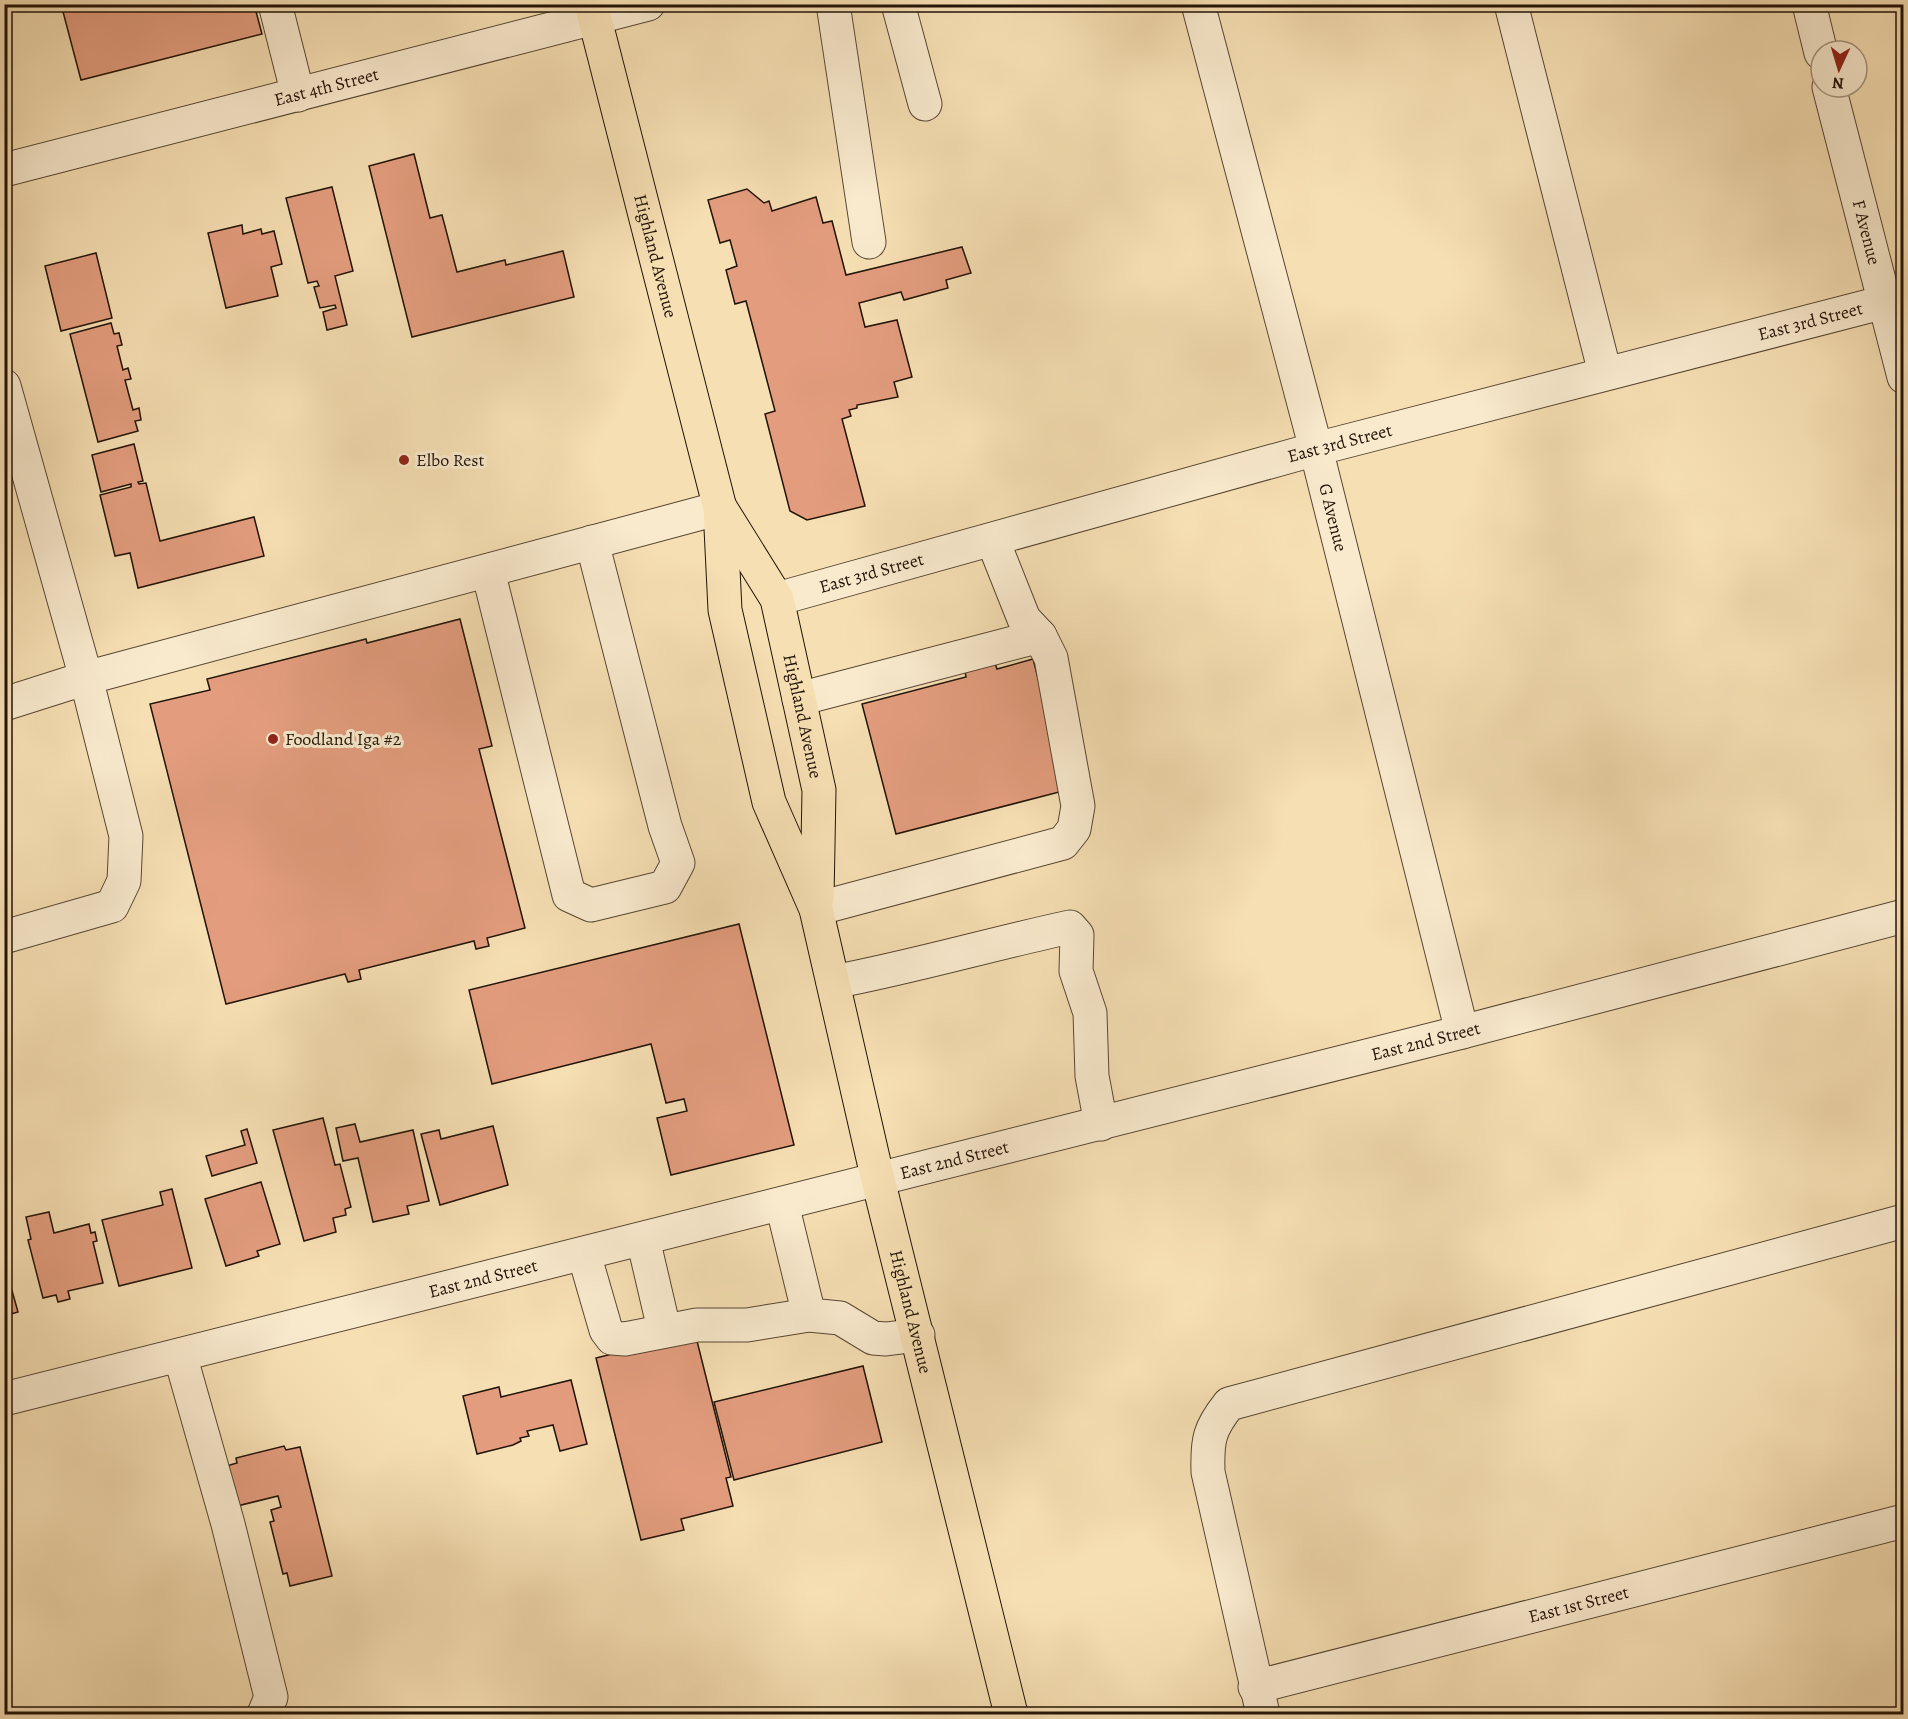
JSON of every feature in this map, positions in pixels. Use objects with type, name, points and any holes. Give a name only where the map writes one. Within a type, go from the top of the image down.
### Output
[{"type":"main road","name":"Highland Avenue","points":[[593,11],[720,508],[725,610],[769,802],[816,909],[878,1180],[1011,1714]]},
{"type":"main road","name":"Highland Avenue","points":[[720,508],[777,599],[819,790],[816,909]]},
{"type":"street","points":[[275,4],[298,95]]},
{"type":"street","name":"East 4th Street","points":[[6,164],[298,95],[593,11],[648,4]]},
{"type":"street","points":[[833,4],[869,242]]},
{"type":"street","points":[[898,4],[925,104]]},
{"type":"street","name":"G Avenue","points":[[1198,4],[1316,448],[1462,1032]]},
{"type":"street","points":[[1511,4],[1605,373]]},
{"type":"street","points":[[1809,4],[1818,39]]},
{"type":"street","name":"F Avenue","points":[[1833,99],[1893,300],[1904,377]]},
{"type":"street","name":"East 3rd Street","points":[[777,599],[993,541],[1316,448],[1893,300]]},
{"type":"street","points":[[4,386],[86,678],[126,836],[124,881],[112,906],[4,937]]},
{"type":"street","points":[[4,704],[86,678],[720,508]]},
{"type":"street","points":[[816,909],[1063,843],[1074,829],[1078,806],[1051,658],[1040,636],[1024,619],[993,541]]},
{"type":"street","points":[[488,571],[569,895],[591,905],[665,887],[678,863],[665,826],[592,542]]},
{"type":"street","points":[[799,699],[1040,636]]},
{"type":"street","name":"East 2nd Street","points":[[4,1399],[1101,1124],[1904,916]]},
{"type":"street","points":[[833,982],[894,971],[981,946],[1070,927],[1077,935],[1076,971],[1090,1013],[1092,1076],[1101,1124]]},
{"type":"street","points":[[782,1204],[809,1316]]},
{"type":"street","points":[[1259,1701],[1208,1472],[1207,1443],[1214,1424],[1229,1404],[1904,1221]]},
{"type":"street","points":[[643,1239],[664,1329]]},
{"type":"street","points":[[584,1254],[606,1330],[612,1338],[625,1339],[664,1329],[696,1325],[747,1325],[809,1316],[840,1318],[873,1338],[886,1339],[918,1335]]},
{"type":"street","points":[[180,1355],[228,1524],[271,1697],[264,1714]]},
{"type":"street","name":"East 1st Street","points":[[1259,1701],[1904,1521]]},
{"type":"building","points":[[74,4],[254,4],[262,34],[81,80],[62,8]]},
{"type":"building","points":[[414,154],[430,218],[442,215],[457,272],[505,260],[506,265],[563,251],[574,297],[412,337],[369,166]]},
{"type":"building","points":[[332,187],[353,271],[335,276],[347,325],[327,330],[323,312],[336,308],[335,305],[320,308],[314,287],[319,286],[317,281],[308,283],[286,198]]},
{"type":"building","points":[[747,189],[764,203],[769,201],[772,211],[816,197],[823,223],[832,221],[846,275],[962,247],[971,273],[946,280],[948,288],[904,300],[901,292],[859,303],[865,327],[897,320],[912,377],[894,382],[898,397],[857,405],[857,408],[849,410],[851,416],[842,419],[865,506],[807,520],[790,511],[765,414],[775,411],[746,301],[735,304],[726,270],[737,266],[730,240],[720,243],[708,200]]},
{"type":"building","points":[[242,225],[243,234],[261,229],[262,234],[274,231],[282,264],[271,267],[278,296],[226,308],[208,233]]},
{"type":"building","points":[[96,253],[112,318],[61,331],[45,266]]},
{"type":"building","points":[[111,323],[114,334],[119,333],[122,345],[117,346],[123,370],[128,368],[131,379],[125,380],[133,410],[139,408],[141,420],[135,421],[138,431],[98,442],[70,334]]},
{"type":"building","points":[[134,444],[143,481],[138,482],[139,484],[146,483],[160,541],[254,517],[264,556],[138,588],[130,553],[115,556],[100,495],[131,487],[131,484],[101,492],[92,455]]},
{"type":"building","points":[[460,619],[492,746],[479,749],[525,928],[487,938],[489,946],[476,949],[474,941],[359,970],[361,979],[348,982],[345,974],[226,1004],[150,704],[210,690],[207,679],[366,639],[367,643]]},
{"type":"building","points":[[1033,659],[1067,790],[896,834],[862,704],[966,677],[965,671],[995,663],[997,669]]},
{"type":"building","points":[[739,924],[794,1145],[671,1175],[657,1118],[687,1111],[684,1099],[666,1103],[651,1044],[492,1084],[469,990]]},
{"type":"building","points":[[323,1118],[335,1165],[340,1164],[351,1207],[345,1209],[346,1215],[333,1218],[336,1232],[304,1241],[273,1130]]},
{"type":"building","points":[[355,1124],[360,1142],[413,1130],[429,1201],[407,1206],[409,1214],[373,1222],[358,1158],[343,1161],[336,1128]]},
{"type":"building","points":[[493,1126],[508,1185],[440,1205],[421,1134],[439,1130],[441,1139]]},
{"type":"building","points":[[247,1129],[257,1163],[212,1176],[206,1156],[245,1145],[241,1131]]},
{"type":"building","points":[[261,1182],[280,1244],[257,1251],[259,1256],[226,1266],[205,1199]]},
{"type":"building","points":[[172,1189],[192,1268],[119,1286],[102,1220],[163,1205],[160,1192]]},
{"type":"building","points":[[49,1212],[54,1233],[89,1224],[91,1233],[95,1232],[97,1241],[93,1242],[103,1283],[68,1291],[70,1299],[58,1302],[56,1295],[43,1298],[28,1240],[31,1239],[26,1217]]},
{"type":"building","points":[[4,1262],[18,1312],[4,1316]]},
{"type":"building","points":[[695,1333],[731,1477],[726,1478],[733,1506],[681,1519],[684,1530],[641,1540],[596,1358]]},
{"type":"building","points":[[863,1366],[882,1442],[734,1480],[714,1402]]},
{"type":"building","points":[[571,1380],[587,1444],[560,1451],[553,1425],[527,1431],[529,1436],[520,1438],[521,1441],[513,1445],[477,1454],[463,1396],[499,1387],[501,1397]]},
{"type":"building","points":[[284,1446],[286,1450],[300,1447],[332,1576],[290,1586],[287,1573],[283,1574],[270,1522],[274,1521],[271,1510],[281,1507],[278,1496],[233,1507],[223,1467],[237,1463],[236,1458]]},
{"type":"place","name":"Elbo Rest","points":[[404,460]]},
{"type":"place","name":"Foodland Iga #2","points":[[273,739]]}]
